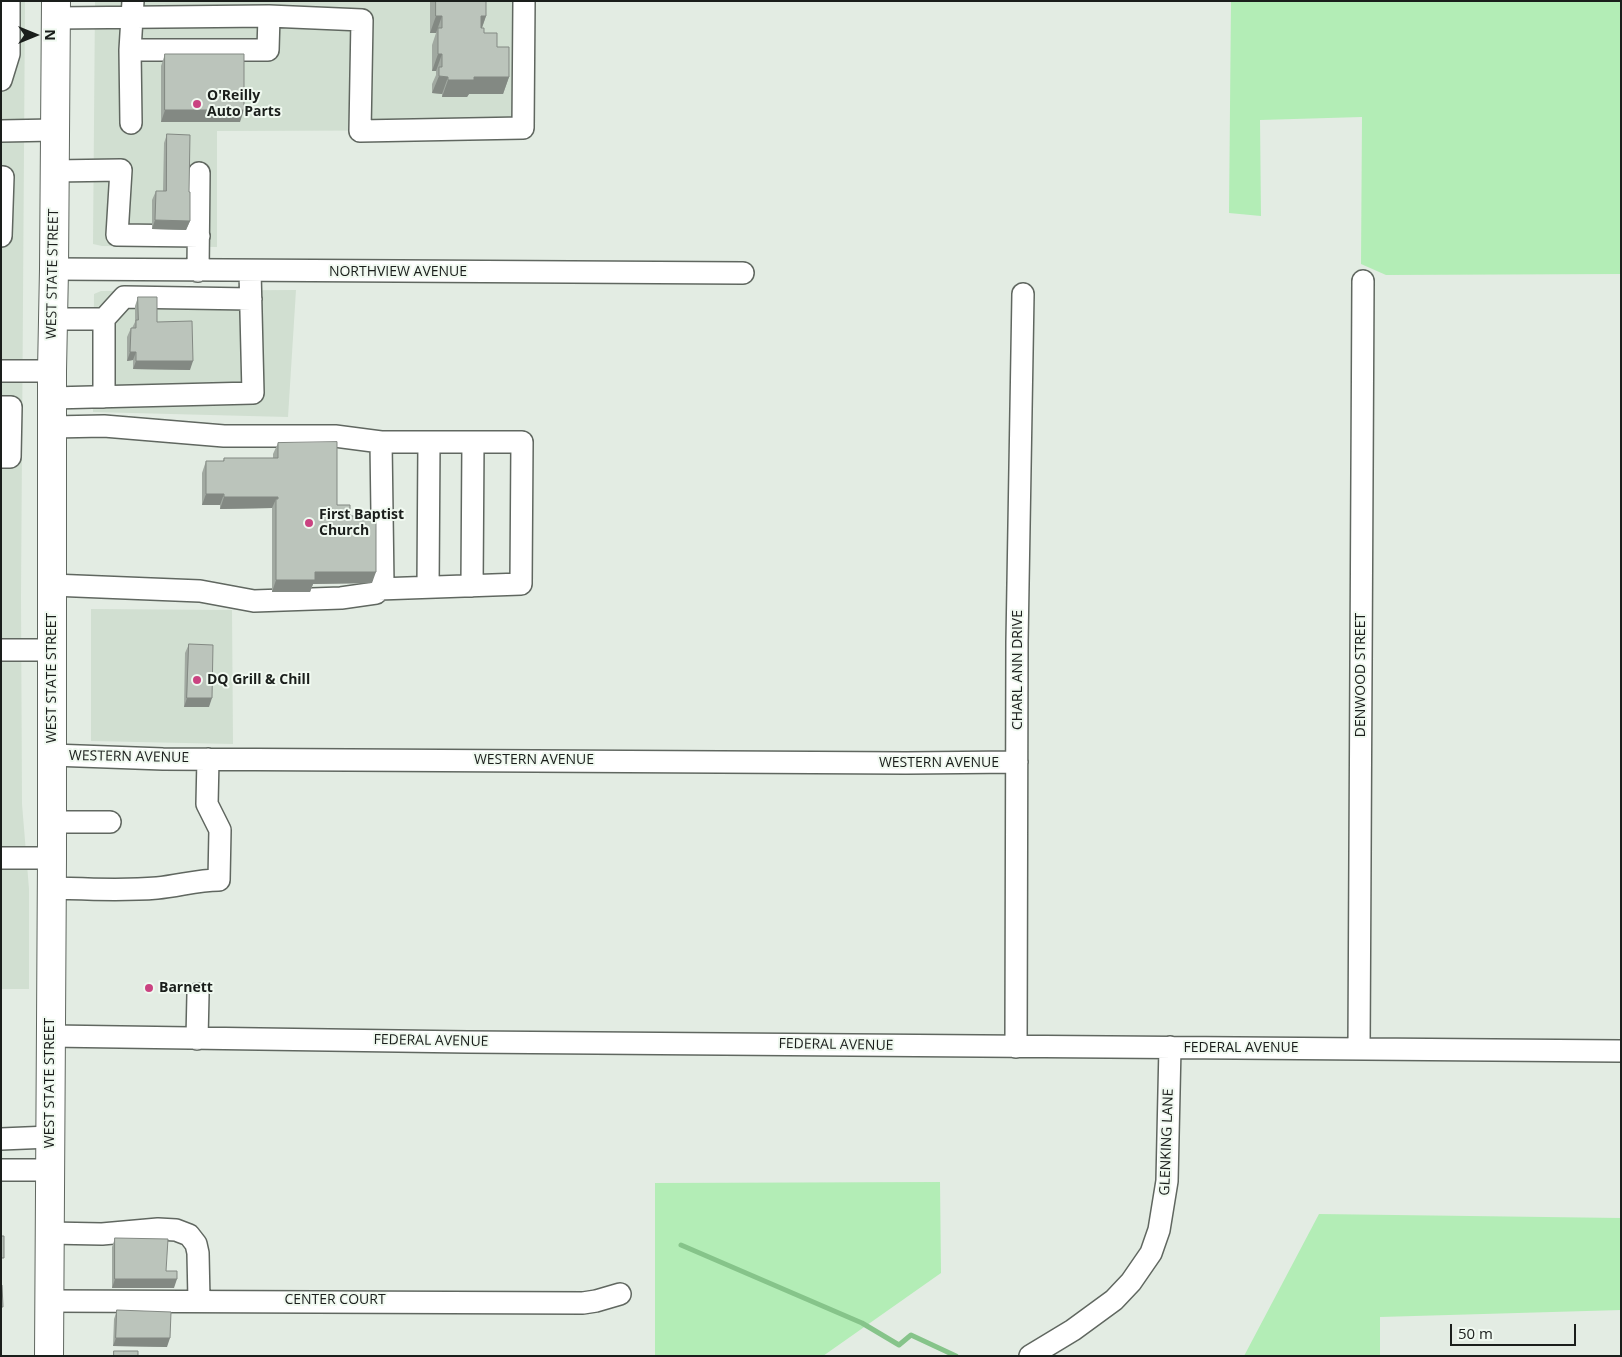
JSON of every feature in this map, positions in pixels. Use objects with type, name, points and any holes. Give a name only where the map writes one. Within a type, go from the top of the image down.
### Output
[{"type":"highway","name":"WEST STATE STREET","points":[[48,1356],[52,888],[52,371],[55,10]]},
{"type":"street","points":[[1,80],[9,54],[5,34],[9,1]]},
{"type":"street","points":[[55,10],[363,10],[360,131],[523,128],[524,1]]},
{"type":"street","points":[[131,123],[130,50],[133,9]]},
{"type":"street","points":[[130,50],[268,50],[275,11]]},
{"type":"street","points":[[1,132],[54,130]]},
{"type":"street","points":[[54,171],[121,170],[117,235],[199,236]]},
{"type":"street","points":[[198,271],[199,173]]},
{"type":"street","points":[[1,177],[3,177],[1,236]]},
{"type":"street","name":"NORTHVIEW AVENUE","points":[[54,269],[742,273]]},
{"type":"street","points":[[52,398],[253,393],[250,271]]},
{"type":"street","name":"DENWOOD STREET","points":[[1359,1048],[1363,281]]},
{"type":"street","name":"CHARL ANN DRIVE","points":[[1016,1047],[1017,642],[1023,294]]},
{"type":"street","points":[[104,397],[104,319],[124,297],[251,299]]},
{"type":"street","points":[[53,319],[104,319]]},
{"type":"street","points":[[1,371],[52,371]]},
{"type":"street","points":[[1,408],[11,407],[10,457],[1,457]]},
{"type":"street","points":[[52,427],[104,426],[224,436],[335,436],[381,442],[522,442],[521,584],[381,587]]},
{"type":"street","points":[[52,585],[200,591],[254,600],[341,598],[376,593],[381,587],[381,442]]},
{"type":"street","points":[[428,587],[429,442]]},
{"type":"street","points":[[472,586],[473,442]]},
{"type":"street","points":[[1,650],[52,650]]},
{"type":"street","name":"WESTERN AVENUE","points":[[52,755],[208,759],[1017,762]]},
{"type":"street","points":[[52,888],[150,888],[198,880],[219,880],[220,830],[207,804],[208,759]]},
{"type":"street","points":[[52,822],[110,822]]},
{"type":"street","points":[[1,858],[52,858]]},
{"type":"street","points":[[197,1039],[198,994]]},
{"type":"street","name":"FEDERAL AVENUE","points":[[50,1036],[1016,1047],[1621,1051]]},
{"type":"street","name":"GLENKING LANE","points":[[1030,1356],[1073,1330],[1114,1300],[1131,1282],[1151,1254],[1159,1230],[1167,1181],[1170,1047]]},
{"type":"street","points":[[50,1137],[3,1139],[3,1170],[50,1170]]},
{"type":"street","points":[[49,1233],[102,1234],[158,1229],[176,1230],[189,1235],[196,1244],[198,1253],[199,1300]]},
{"type":"street","name":"CENTER COURT","points":[[49,1301],[199,1300],[583,1303],[620,1294]]},
{"type":"shaded area","points":[[1,1],[25,1],[21,596],[22,804],[29,889],[29,989],[1,989]]},
{"type":"shaded area","points":[[95,1],[535,1],[535,130],[217,131],[217,247],[102,246],[93,244]]},
{"type":"shaded area","points":[[296,290],[288,417],[93,412],[94,294],[101,291]]},
{"type":"shaded area","points":[[91,609],[232,610],[233,744],[91,741]]},
{"type":"green space","points":[[1231,1],[1621,1],[1621,274],[1386,275],[1361,264],[1362,117],[1260,120],[1261,216],[1229,213]]},
{"type":"green space","points":[[940,1182],[941,1273],[823,1356],[655,1356],[655,1183]]},
{"type":"green space","points":[[1319,1214],[1621,1218],[1621,1310],[1380,1317],[1380,1356],[1244,1356]]},
{"type":"building","points":[[436,1],[486,1],[486,16],[481,16],[481,28],[484,28],[484,33],[497,33],[497,47],[509,47],[509,77],[474,77],[474,80],[448,80],[448,77],[439,76],[439,67],[442,67],[442,54],[438,54],[438,28],[442,28],[442,16],[436,16]]},
{"type":"building","points":[[165,54],[244,54],[244,110],[165,110]]},
{"type":"building","points":[[167,134],[190,135],[190,221],[155,220],[156,191],[166,191]]},
{"type":"building","points":[[138,297],[157,297],[157,322],[192,321],[193,361],[136,361],[136,352],[130,352],[131,328],[136,328],[136,320],[138,320]]},
{"type":"building","name":"First Baptist Church","points":[[337,442],[337,505],[350,505],[350,516],[376,516],[376,572],[315,572],[315,580],[276,580],[276,499],[278,497],[224,497],[224,494],[206,494],[206,461],[224,461],[224,458],[278,458],[278,443]]},
{"type":"building","name":"DQ Grill & Chill","points":[[189,644],[213,645],[212,698],[187,698]]},
{"type":"building","points":[[1,1236],[4,1236],[4,1258],[1,1258]]},
{"type":"building","points":[[115,1238],[168,1239],[166,1271],[177,1271],[177,1279],[115,1279]]},
{"type":"building","points":[[2,1285],[3,1307],[1,1307]]},
{"type":"building","points":[[117,1310],[171,1312],[170,1338],[116,1338]]},
{"type":"building","points":[[114,1351],[138,1351],[138,1356],[114,1356]]},
{"type":"waterway","points":[[681,1245],[862,1323],[899,1345],[911,1335],[956,1356]]},
{"type":"place","name":"O'Reilly Auto Parts","points":[[197,104]]},
{"type":"place","name":"First Baptist Church","points":[[309,523]]},
{"type":"place","name":"DQ Grill & Chill","points":[[197,680]]},
{"type":"place","name":"Barnett","points":[[149,988]]}]
